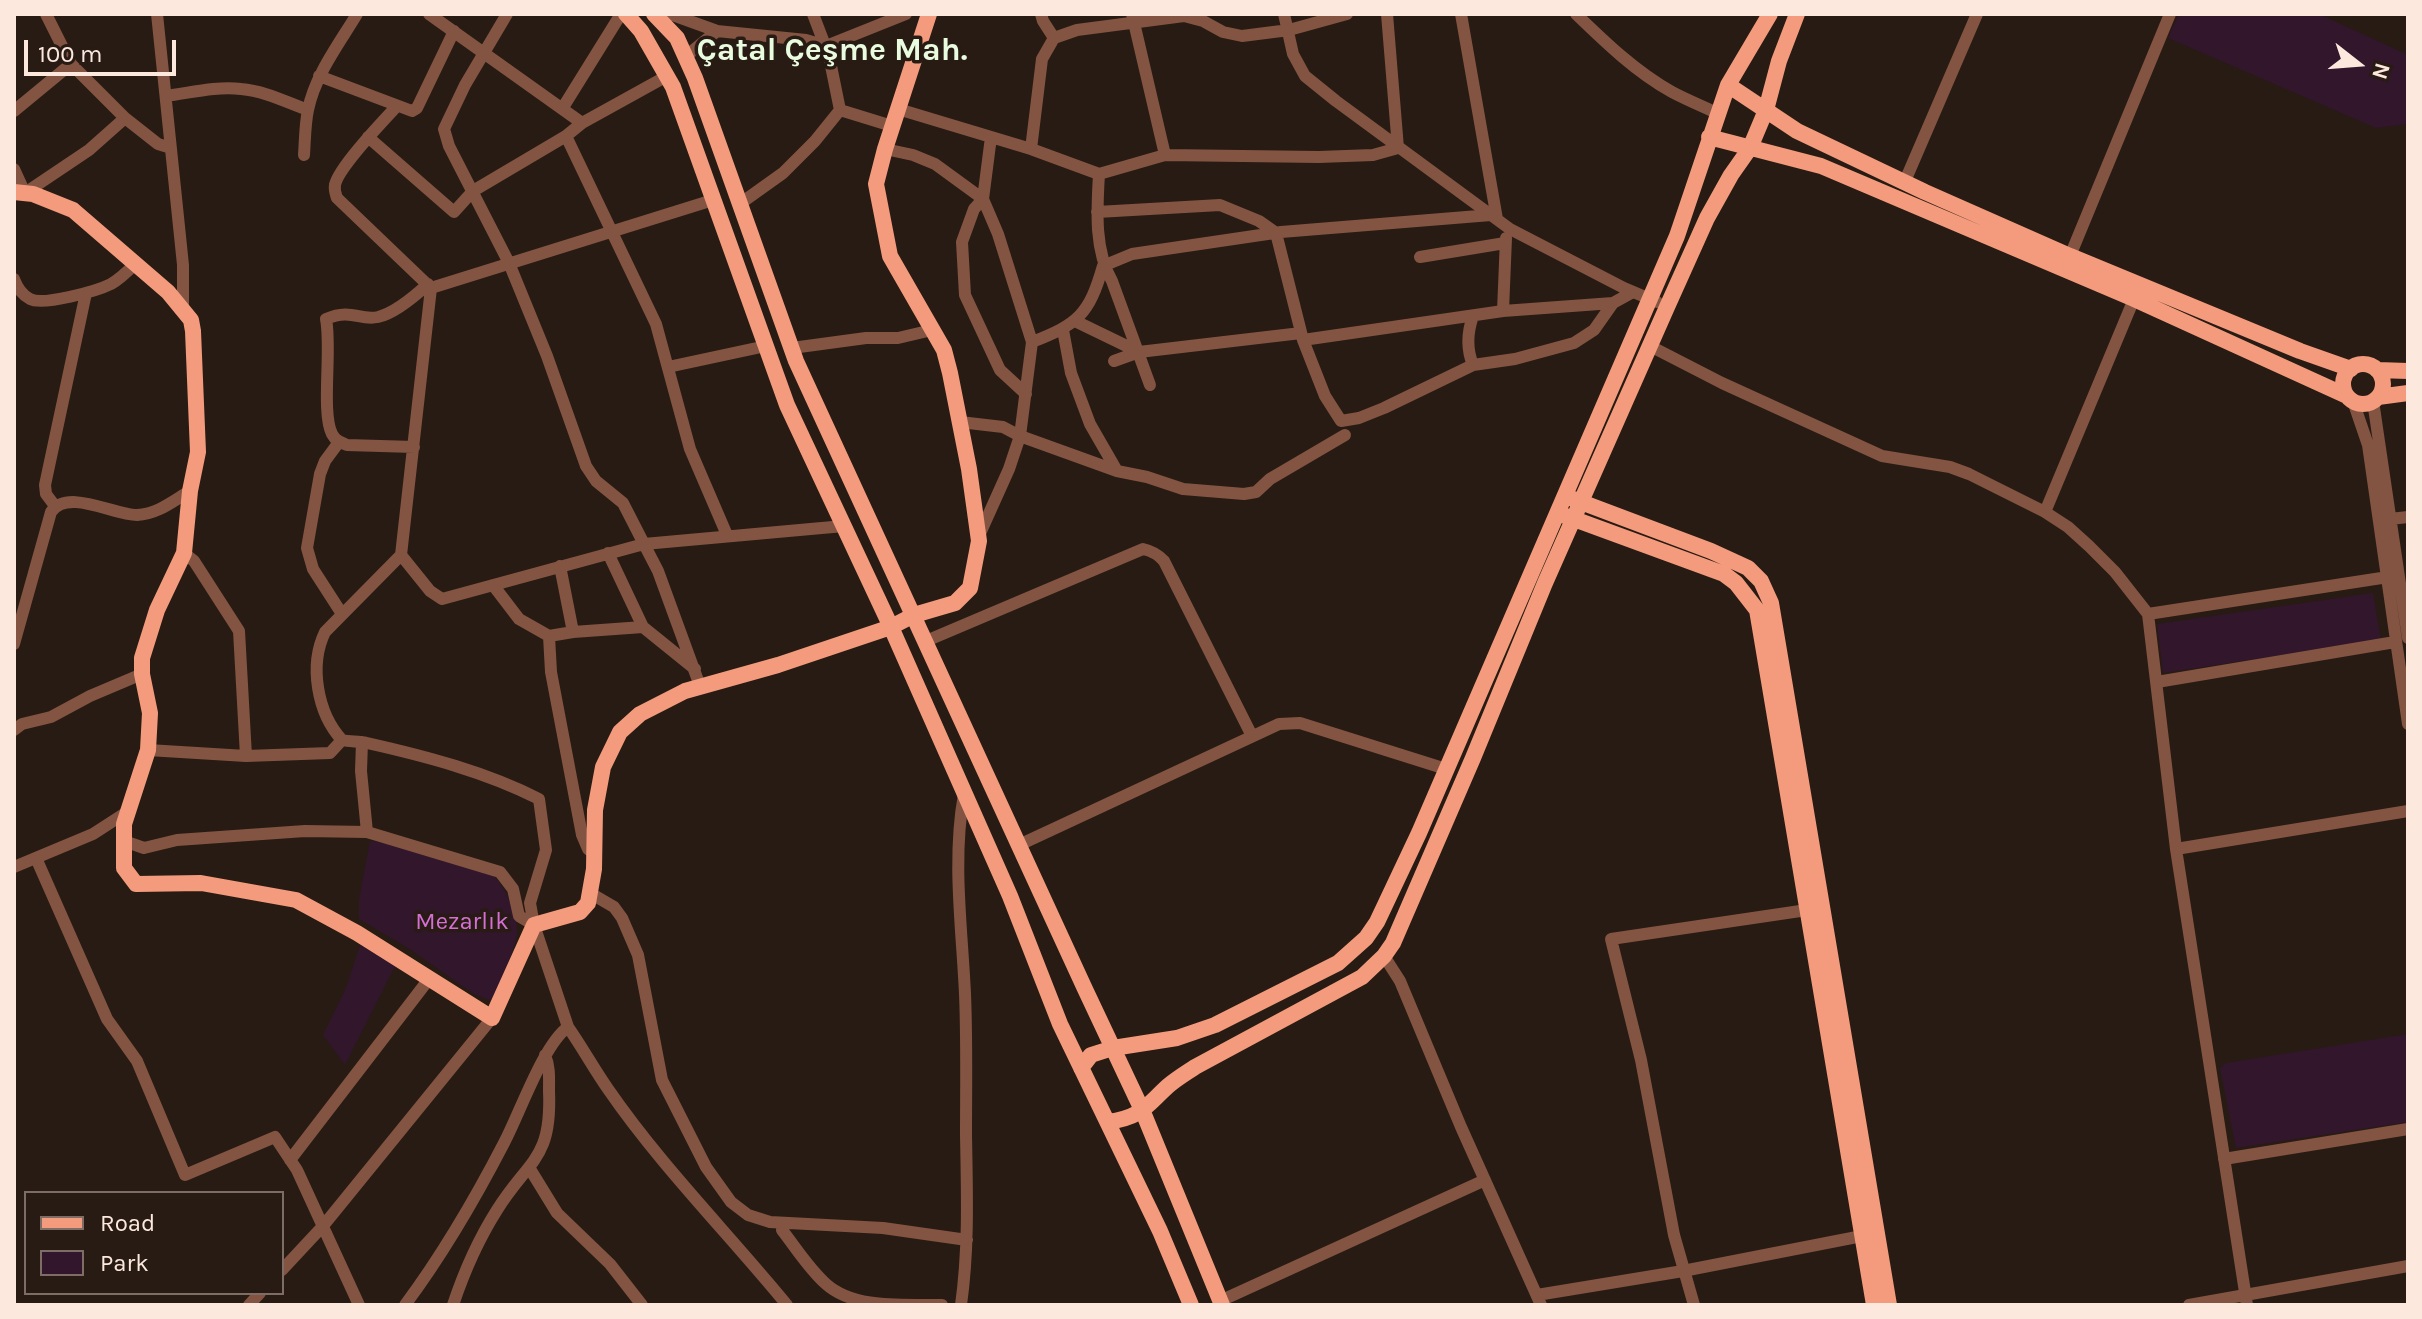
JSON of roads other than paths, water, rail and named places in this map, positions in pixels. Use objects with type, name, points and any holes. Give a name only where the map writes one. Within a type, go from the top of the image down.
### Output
[{"type":"street","points":[[46,14],[71,64],[125,118],[158,144],[171,148]]},
{"type":"street","points":[[157,14],[183,265],[183,310]]},
{"type":"street","points":[[304,155],[308,110],[319,76],[357,14]]},
{"type":"street","points":[[429,14],[582,123]]},
{"type":"street","points":[[507,14],[465,85],[444,129],[449,146],[509,263],[547,356],[586,466],[596,481],[623,503],[658,571],[700,686]]},
{"type":"street","points":[[562,109],[623,14],[641,31],[673,87],[787,405],[891,627],[1010,896],[1060,1024],[1160,1231],[1191,1305]]},
{"type":"street","points":[[654,14],[677,38],[695,78],[792,348],[1143,1112],[1221,1303],[1485,1180]]},
{"type":"street","points":[[670,14],[717,31],[806,40],[826,46],[906,14]]},
{"type":"street","points":[[813,14],[826,46],[840,110]]},
{"type":"street","points":[[929,14],[876,184],[890,256],[944,350],[969,469],[978,538]]},
{"type":"street","points":[[1041,14],[1054,38]]},
{"type":"street","points":[[1284,14],[1293,54],[1305,76],[1398,148],[1498,220],[1667,307]]},
{"type":"street","points":[[1031,149],[1042,59],[1054,38],[1133,19],[1184,16],[1203,21],[1223,32],[1242,36],[1289,30],[1347,14]]},
{"type":"street","points":[[1387,14],[1398,148]]},
{"type":"street","points":[[1461,14],[1498,220],[1505,243],[1503,311]]},
{"type":"street","points":[[1576,14],[1651,80],[1717,113]]},
{"type":"street","points":[[1573,499],[1641,295],[1685,213],[1728,85],[1770,14]]},
{"type":"street","points":[[1081,1068],[1091,1055],[1113,1048],[1177,1038],[1215,1025],[1338,963],[1353,951],[1377,922],[1573,499],[1650,346],[1707,218],[1750,148],[1766,110],[1779,61],[1797,14]]},
{"type":"street","points":[[1905,181],[1977,14]]},
{"type":"street","points":[[2070,256],[2170,14]]},
{"type":"street","points":[[1133,19],[1165,155]]},
{"type":"street","points":[[319,76],[412,111],[417,108],[454,31]]},
{"type":"street","points":[[685,57],[717,31]]},
{"type":"street","points":[[14,111],[71,64]]},
{"type":"street","points":[[368,137],[454,212],[473,191],[566,136],[582,123],[667,76]]},
{"type":"street","points":[[1728,85],[1797,131],[2070,256],[2351,369],[2366,365],[2377,370],[2408,371]]},
{"type":"street","points":[[166,96],[243,89],[264,93],[308,110]]},
{"type":"street","points":[[397,106],[368,137],[338,177],[334,188],[337,198],[429,286]]},
{"type":"street","points":[[898,109],[1031,149],[1099,174],[1165,155],[1319,157],[1373,155],[1398,148]]},
{"type":"street","points":[[741,203],[783,173],[840,110]]},
{"type":"street","points":[[840,110],[892,126]]},
{"type":"street","points":[[20,192],[89,150],[125,118]]},
{"type":"street","points":[[566,136],[656,324],[690,449],[727,535]]},
{"type":"street","points":[[124,841],[144,848],[177,840],[305,831],[367,832],[500,872],[513,889],[519,916],[534,925],[580,912],[588,903],[590,893],[595,854],[595,810],[603,767],[620,732],[640,714],[685,691],[778,665],[955,603],[970,588],[978,538],[1020,436],[1032,342],[998,234],[983,199],[991,137]]},
{"type":"street","points":[[1709,137],[1821,166],[2134,299],[2362,404],[2408,393]]},
{"type":"street","points":[[885,149],[935,164],[983,199]]},
{"type":"street","points":[[14,169],[20,192]]},
{"type":"street","points":[[1032,342],[1063,330],[1075,321],[1097,289],[1103,266],[1097,212],[1099,174]]},
{"type":"street","points":[[20,192],[73,210],[168,292],[191,320],[193,331],[198,452],[190,491],[184,553],[147,637],[142,674],[150,713],[148,750],[127,812],[124,868],[136,884],[201,883],[296,900],[357,933],[492,1018]]},
{"type":"street","points":[[983,199],[974,209],[962,242],[965,295],[1000,370],[1026,394]]},
{"type":"street","points":[[414,447],[352,446],[339,442],[332,435],[329,425],[329,334],[326,319],[346,313],[379,317],[429,286],[713,200]]},
{"type":"street","points":[[1097,212],[1178,215],[1220,205],[1259,221],[1276,233],[1302,336],[1325,396],[1341,421],[1384,408],[1473,365],[1515,359],[1574,343],[1594,330],[1613,303]]},
{"type":"street","points":[[1103,266],[1132,254],[1276,233],[1498,220]]},
{"type":"street","points":[[1420,257],[1505,243]]},
{"type":"street","points":[[14,279],[22,293],[31,300],[41,301],[86,293],[113,283],[135,264]]},
{"type":"street","points":[[1103,266],[1112,281],[1150,385]]},
{"type":"street","points":[[429,286],[401,555],[325,632],[319,646],[317,667],[323,707],[335,733],[342,740],[362,742],[444,763],[514,786],[539,799],[546,850],[530,903],[534,925],[568,1027],[607,1089],[677,1177],[787,1305]]},
{"type":"street","points":[[55,506],[46,494],[45,485],[86,293]]},
{"type":"street","points":[[1114,361],[1139,352],[1503,311],[1613,303],[1641,295]]},
{"type":"street","points":[[2045,512],[2134,299]]},
{"type":"street","points":[[1473,316],[1468,329],[1468,353],[1473,365]]},
{"type":"street","points":[[1075,321],[1139,352]]},
{"type":"street","points":[[792,348],[866,338],[898,338],[932,330]]},
{"type":"street","points":[[1063,330],[1071,373],[1090,424],[1117,471]]},
{"type":"street","points":[[668,367],[766,346]]},
{"type":"street","points":[[1650,346],[1722,383],[1882,456],[1950,467],[2045,512],[2089,546],[2115,572],[2148,614],[2176,849],[2246,1300]]},
{"type":"street","points":[[2351,369],[2343,384],[2368,445],[2398,576]]},
{"type":"street","points":[[2377,370],[2383,380],[2376,399],[2398,576],[2408,724]]},
{"type":"street","points":[[960,422],[1003,427],[1117,471],[1183,489],[1244,494],[1256,492],[1270,479],[1345,435]]},
{"type":"street","points":[[339,442],[320,474],[307,548],[313,569],[342,614]]},
{"type":"street","points":[[14,644],[55,506],[63,502],[89,504],[122,514],[138,515],[166,507],[190,491]]},
{"type":"street","points":[[1573,499],[1748,568],[1761,581],[1771,603],[1889,1305]]},
{"type":"street","points":[[1565,516],[1724,574],[1736,583],[1757,610],[1874,1305]]},
{"type":"street","points":[[1108,1122],[1143,1112],[1170,1084],[1195,1067],[1345,987],[1362,977],[1384,956],[1401,929],[1565,516]]},
{"type":"street","points":[[2390,519],[2408,517]]},
{"type":"street","points":[[401,555],[430,591],[442,599],[644,544],[844,526]]},
{"type":"street","points":[[926,641],[1143,549],[1149,550],[1164,561],[1252,736]]},
{"type":"street","points":[[184,553],[194,561],[239,631],[246,756]]},
{"type":"street","points":[[608,553],[643,627],[695,669]]},
{"type":"street","points":[[560,566],[573,632]]},
{"type":"street","points":[[2148,614],[2398,576]]},
{"type":"street","points":[[493,585],[519,619],[549,636],[643,627]]},
{"type":"street","points":[[549,636],[551,672],[582,835],[590,853],[595,854]]},
{"type":"street","points":[[2157,682],[2402,640]]},
{"type":"street","points":[[14,730],[22,724],[51,717],[142,674]]},
{"type":"street","points":[[1019,845],[1279,724],[1300,723],[1446,769]]},
{"type":"street","points":[[148,750],[246,756],[330,753],[342,740]]},
{"type":"street","points":[[362,742],[361,771],[367,832]]},
{"type":"street","points":[[961,1305],[967,1240],[965,1002],[958,825],[964,794]]},
{"type":"street","points":[[2176,849],[2408,811]]},
{"type":"street","points":[[16,864],[93,834],[127,812]]},
{"type":"street","points":[[36,858],[107,1019],[137,1061],[185,1175],[275,1137],[290,1160],[359,1305]]},
{"type":"street","points":[[590,893],[619,912],[638,955],[662,1080],[706,1167],[731,1202],[762,1221],[883,1228],[967,1240]]},
{"type":"street","points":[[1694,1305],[1674,1235],[1641,1060],[1611,939],[1807,910]]},
{"type":"street","points":[[284,1268],[323,1226],[492,1018],[534,925]]},
{"type":"street","points":[[1384,956],[1400,981],[1539,1300],[1862,1236]]},
{"type":"street","points":[[290,1160],[429,979]]},
{"type":"street","points":[[405,1305],[448,1242],[496,1157],[545,1055],[559,1033],[568,1027]]},
{"type":"street","points":[[453,1305],[487,1226],[515,1184],[530,1169],[544,1144],[549,1124],[549,1065],[545,1055]]},
{"type":"street","points":[[2224,1159],[2408,1129]]},
{"type":"street","points":[[530,1169],[557,1213],[610,1264],[642,1305]]},
{"type":"street","points":[[782,1223],[782,1230],[817,1276],[842,1295],[858,1300],[942,1305]]},
{"type":"street","points":[[2189,1305],[2246,1300],[2408,1266]]},
{"type":"district","name":"Çatal Çeşme Mah.","points":[[832,51]]},
{"type":"park label","name":"Mezarlık","points":[[462,922]]}]
